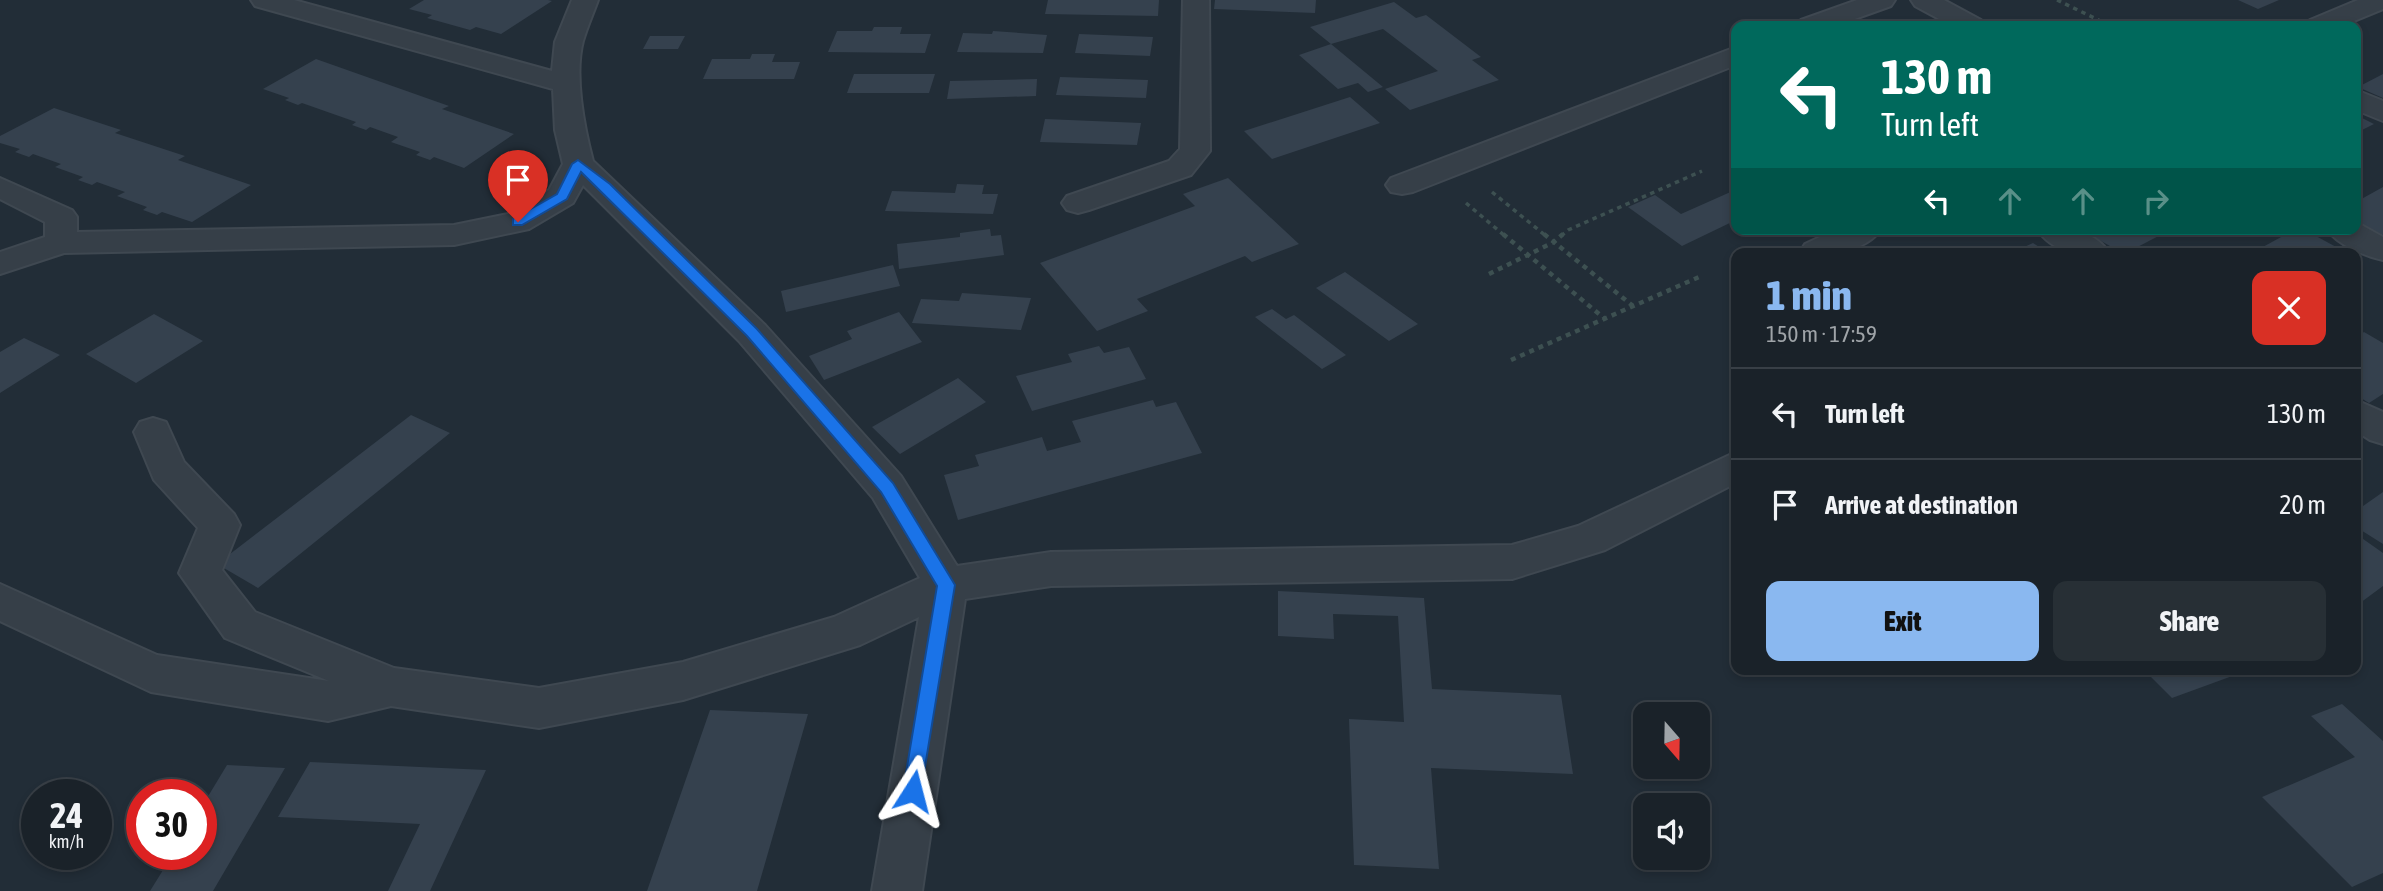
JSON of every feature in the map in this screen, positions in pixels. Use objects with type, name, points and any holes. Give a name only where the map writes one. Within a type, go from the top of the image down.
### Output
[{"type":"street","points":[[264,0],[566,84]]},
{"type":"street","points":[[584,0],[569,42],[566,84],[570,130],[578,164],[605,187],[752,332],[887,487],[946,585],[897,891]]},
{"type":"street","points":[[1078,203],[1180,167],[1195,150],[1196,0]]},
{"type":"street","points":[[1825,21],[1882,0]]},
{"type":"street","points":[[1924,0],[1962,21]]},
{"type":"street","points":[[2332,21],[2381,0]]},
{"type":"street","points":[[1402,185],[1731,57]]},
{"type":"street","points":[[2361,101],[2383,111]]},
{"type":"street","points":[[0,263],[61,243],[454,235],[518,222],[562,196],[578,164]]},
{"type":"street","points":[[0,187],[61,218],[61,243]]},
{"type":"street","points":[[1824,248],[1852,235]]},
{"type":"street","points":[[2063,235],[2084,248]]},
{"type":"street","points":[[2354,235],[2383,250]]},
{"type":"street","points":[[2361,417],[2383,430]]},
{"type":"street","points":[[153,432],[168,470],[220,525],[200,573],[240,625],[391,687],[539,708],[683,681],[845,632],[946,585],[1051,569],[1513,562],[1590,538],[1731,468]]},
{"type":"street","points":[[0,601],[151,673],[328,701],[391,687]]},
{"type":"path","points":[[2057,0],[2101,21]]},
{"type":"path","points":[[1489,274],[1554,242],[1568,230],[1702,171]]},
{"type":"path","points":[[1489,189],[1633,306]]},
{"type":"path","points":[[1463,201],[1605,319]]},
{"type":"path","points":[[1511,360],[1699,277]]},
{"type":"building","points":[[424,0],[552,1],[501,34],[476,27],[470,30],[427,18],[432,15],[409,9]]},
{"type":"building","points":[[1048,0],[1159,0],[1158,16],[1045,14]]},
{"type":"building","points":[[1215,0],[1316,0],[1315,13],[1214,9]]},
{"type":"building","points":[[2238,0],[2279,0],[2258,9]]},
{"type":"building","points":[[1394,2],[1416,18],[1426,15],[1481,57],[1472,60],[1499,80],[1410,110],[1385,89],[1438,71],[1383,29],[1331,44],[1310,27]]},
{"type":"building","points":[[874,27],[902,27],[900,34],[931,34],[925,53],[828,52],[837,31],[872,31]]},
{"type":"building","points":[[993,31],[1047,35],[1043,53],[957,52],[963,33],[992,34]]},
{"type":"building","points":[[1079,34],[1153,37],[1150,56],[1075,53]]},
{"type":"building","points":[[650,36],[685,36],[678,49],[643,49]]},
{"type":"building","points":[[1331,44],[1383,87],[1368,92],[1358,83],[1338,89],[1299,55]]},
{"type":"building","points":[[752,54],[775,54],[772,62],[800,62],[794,79],[703,79],[712,59],[750,59]]},
{"type":"building","points":[[316,59],[449,106],[442,109],[514,134],[464,168],[434,157],[430,160],[416,155],[420,152],[391,142],[398,137],[370,127],[366,130],[352,125],[356,122],[302,103],[298,105],[285,100],[289,98],[263,89]]},
{"type":"building","points":[[854,74],[935,74],[929,93],[847,93]]},
{"type":"building","points":[[2383,74],[2383,98],[2361,88],[2361,85]]},
{"type":"building","points":[[1060,77],[1148,80],[1146,98],[1056,95]]},
{"type":"building","points":[[1037,79],[1036,96],[947,99],[950,81]]},
{"type":"building","points":[[1350,97],[1380,123],[1272,159],[1244,131]]},
{"type":"building","points":[[54,108],[121,130],[115,133],[185,156],[178,160],[251,185],[192,222],[162,212],[157,215],[143,210],[147,207],[117,196],[125,192],[97,182],[92,185],[78,180],[83,177],[55,167],[61,164],[33,154],[29,157],[15,152],[20,149],[0,143],[0,136]]},
{"type":"building","points":[[2361,118],[2374,124],[2361,130]]},
{"type":"building","points":[[1045,119],[1141,123],[1137,145],[1040,142]]},
{"type":"building","points":[[1228,178],[1299,244],[1252,262],[1245,256],[1137,299],[1148,311],[1097,331],[1040,263],[1195,206],[1183,194]]},
{"type":"building","points":[[957,184],[984,185],[982,194],[998,194],[993,214],[885,211],[892,191],[955,193]]},
{"type":"building","points":[[2383,187],[2383,235],[2361,224],[2361,199]]},
{"type":"building","points":[[1731,192],[1731,222],[1682,246],[1628,207],[1655,195],[1681,214]]},
{"type":"building","points":[[990,229],[991,236],[1001,235],[1004,255],[899,269],[897,244],[960,237],[960,233]]},
{"type":"building","points":[[2091,235],[2160,235],[2136,248],[2113,248]]},
{"type":"building","points":[[2285,235],[2314,235],[2338,248],[2261,248]]},
{"type":"building","points":[[2033,243],[2041,248],[2022,248]]},
{"type":"building","points":[[893,265],[900,286],[786,312],[781,291]]},
{"type":"building","points":[[1345,272],[1418,324],[1389,341],[1316,288]]},
{"type":"building","points":[[962,293],[1031,298],[1021,330],[912,323],[921,299],[959,301]]},
{"type":"building","points":[[1272,309],[1286,319],[1294,315],[1346,355],[1322,369],[1255,317]]},
{"type":"building","points":[[899,312],[922,342],[824,380],[809,356],[852,339],[847,331]]},
{"type":"building","points":[[154,314],[203,341],[136,383],[86,354]]},
{"type":"building","points":[[2364,332],[2383,343],[2383,394],[2369,403],[2361,398],[2361,334]]},
{"type":"building","points":[[24,338],[60,355],[0,393],[0,352]]},
{"type":"building","points":[[1099,346],[1104,353],[1129,347],[1146,379],[1032,411],[1016,376],[1072,362],[1068,354]]},
{"type":"building","points":[[958,378],[986,402],[900,454],[872,427]]},
{"type":"building","points":[[1153,400],[1156,407],[1176,402],[1202,453],[958,520],[944,475],[979,466],[975,455],[1042,437],[1047,451],[1081,442],[1072,421]]},
{"type":"building","points":[[411,415],[450,433],[258,588],[217,564]]},
{"type":"building","points":[[2383,492],[2383,544],[2361,530],[2361,507]]},
{"type":"building","points":[[2361,538],[2383,553],[2383,586],[2361,602]]},
{"type":"building","points":[[1278,591],[1424,598],[1432,689],[1561,695],[1573,774],[1431,768],[1439,869],[1354,865],[1349,719],[1404,722],[1398,616],[1333,614],[1334,639],[1278,636]]},
{"type":"building","points":[[2149,675],[2235,675],[2172,698]]},
{"type":"building","points":[[2342,704],[2383,741],[2383,873],[2352,887],[2262,797],[2355,757],[2311,716]]},
{"type":"building","points":[[710,710],[808,714],[757,891],[647,891]]},
{"type":"building","points":[[310,762],[486,770],[430,891],[388,891],[420,824],[278,817]]},
{"type":"building","points":[[227,765],[285,768],[213,891],[150,891],[163,870],[217,870],[217,782]]},
{"type":"route","points":[[518,222],[562,196],[578,164],[605,187],[752,332],[887,487],[946,585],[913,791]]}]
